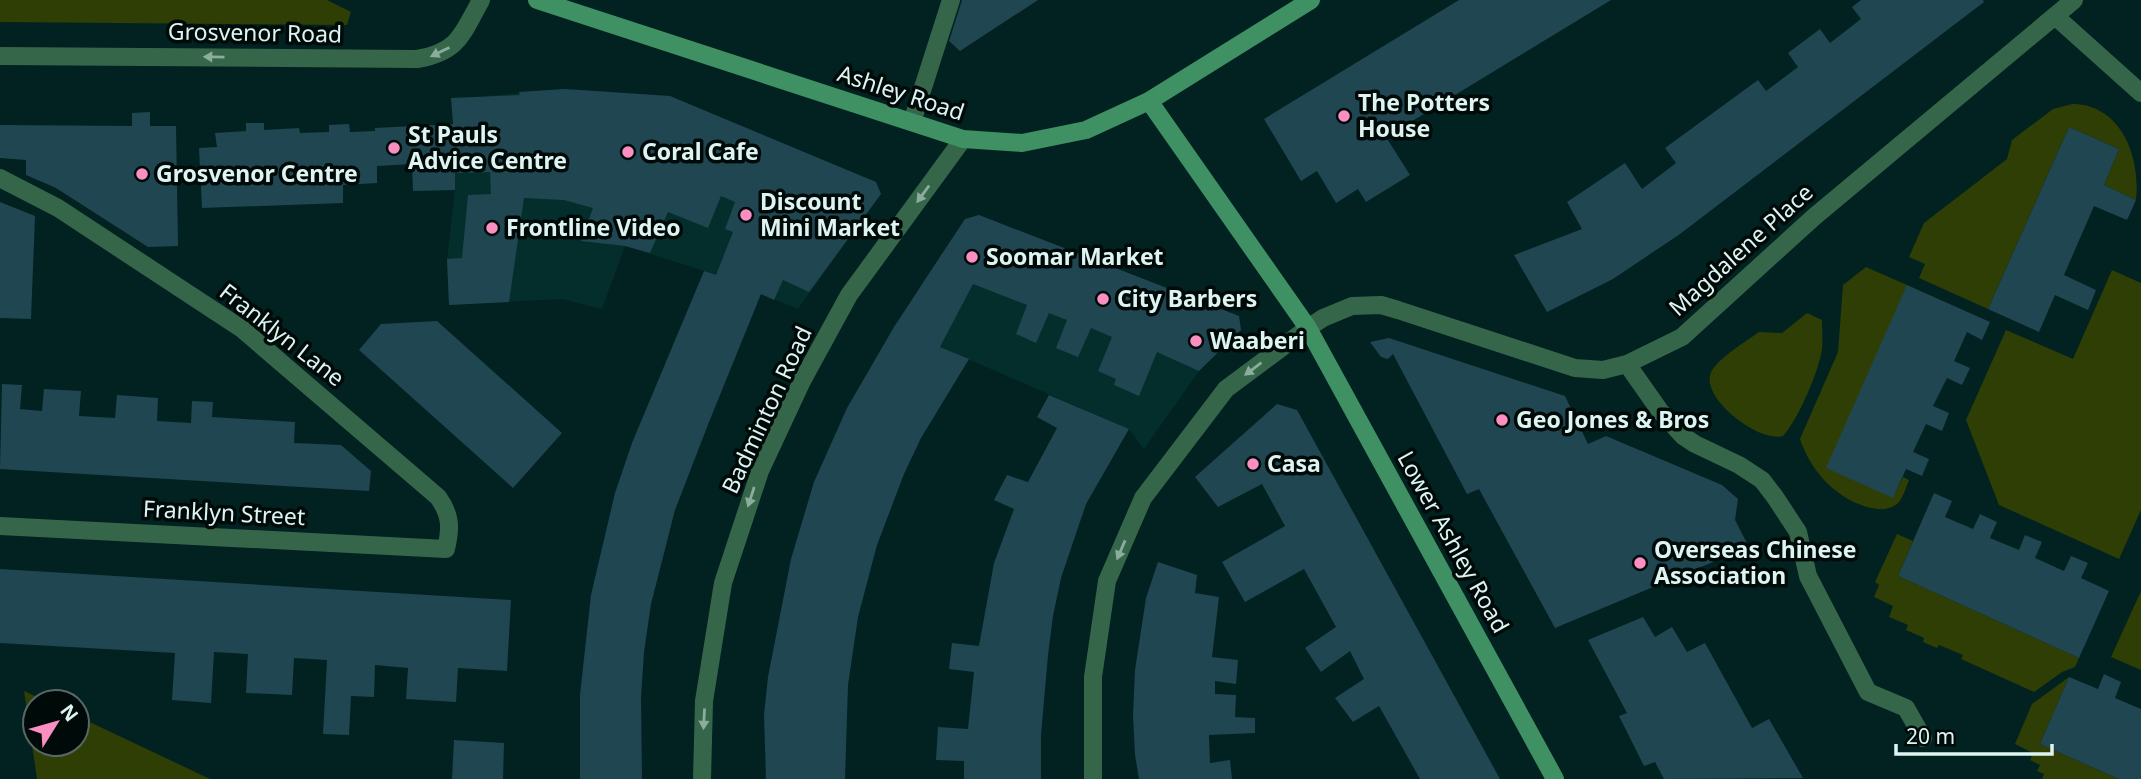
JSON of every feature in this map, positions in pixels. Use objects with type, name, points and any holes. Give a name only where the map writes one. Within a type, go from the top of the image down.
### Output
[{"type":"main road","name":"Ashley Road","points":[[537,0],[963,139],[1022,143],[1086,130],[1149,101],[1311,0]]},
{"type":"main road","points":[[1149,101],[1308,328]]},
{"type":"main road","name":"Lower Ashley Road","points":[[1308,328],[1555,779]]},
{"type":"street","name":"Grosvenor Road","points":[[0,56],[417,60],[445,51],[458,42],[481,0]]},
{"type":"street","points":[[912,122],[951,0]]},
{"type":"street","name":"Magdalene Place","points":[[1093,779],[1093,677],[1107,581],[1143,498],[1226,389],[1323,318],[1352,306],[1381,305],[1575,368],[1603,370],[1627,363],[1682,337],[1814,217],[2074,0]]},
{"type":"street","points":[[2055,16],[2141,93]]},
{"type":"street","name":"Badminton Road","points":[[702,779],[704,701],[723,583],[760,471],[802,381],[849,295],[963,139]]},
{"type":"street","name":"Franklyn Lane","points":[[0,178],[58,208],[242,329],[438,497],[450,517],[446,549]]},
{"type":"street","points":[[1627,363],[1660,411],[1684,436],[1706,450],[1739,464],[1762,480],[1798,532],[1808,576],[1868,692],[1906,708],[1923,738]]},
{"type":"street","name":"Franklyn Street","points":[[0,526],[446,549]]},
{"type":"shaded area","points":[[565,89],[876,182],[881,194],[798,309],[704,271],[625,246],[602,309],[562,299],[449,305],[447,259],[455,173],[490,171],[487,96]]},
{"type":"shaded area","points":[[979,215],[1092,259],[1241,330],[1199,371],[1144,449],[1129,429],[940,347],[962,304],[920,286],[965,219]]},
{"type":"green space","points":[[0,0],[327,0],[351,12],[347,25],[0,22]]},
{"type":"green space","points":[[2072,104],[2089,106],[2103,113],[2124,135],[2135,166],[2136,200],[2104,185],[2119,149],[2069,127],[1988,309],[1919,278],[1925,264],[1909,257],[1924,223],[2007,159],[2012,140],[2053,109]]},
{"type":"green space","points":[[1866,267],[1907,285],[1893,497],[1903,477],[1909,480],[1899,502],[1884,509],[1859,504],[1836,491],[1811,463],[1800,439],[1838,352],[1843,285]]},
{"type":"green space","points":[[2112,270],[2141,283],[2141,510],[2119,559],[1999,505],[1966,420],[2006,330],[2073,359]]},
{"type":"green space","points":[[1807,313],[1822,320],[1822,349],[1812,382],[1795,419],[1783,436],[1761,433],[1725,408],[1711,386],[1710,375],[1724,357],[1759,332],[1782,333]]},
{"type":"green space","points":[[1897,534],[1913,541],[1898,576],[2079,658],[2075,667],[2062,672],[2034,692],[1961,659],[1963,655],[1923,642],[1924,638],[1906,630],[1908,625],[1889,617],[1893,606],[1874,597],[1879,585],[1875,582]]},
{"type":"green space","points":[[2141,591],[2141,670],[2111,657]]},
{"type":"green space","points":[[2069,677],[2040,744],[2119,779],[2042,779],[2044,774],[2037,771],[2040,765],[2030,760],[2033,753],[2015,744],[2032,704]]},
{"type":"green space","points":[[91,723],[210,779],[37,779],[34,758],[91,758]]},
{"type":"building","points":[[962,0],[1038,0],[960,51],[949,41]]},
{"type":"building","points":[[1459,0],[1611,0],[1386,137],[1410,175],[1366,202],[1358,189],[1336,203],[1317,171],[1301,181],[1264,119]]},
{"type":"building","points":[[1861,0],[1984,2],[1680,234],[1613,279],[1547,312],[1514,255],[1582,229],[1567,202],[1625,163],[1642,189],[1676,163],[1665,148],[1758,80],[1766,91],[1798,67],[1788,53],[1820,29],[1830,43],[1861,19],[1852,7]]},
{"type":"building","points":[[565,89],[670,96],[876,182],[881,194],[809,292],[783,280],[774,300],[761,294],[675,510],[651,604],[641,697],[642,779],[580,779],[580,695],[591,595],[615,493],[632,443],[704,271],[716,275],[733,232],[725,229],[735,202],[721,196],[708,228],[668,212],[650,253],[625,246],[581,241],[593,208],[564,200],[524,198],[509,302],[449,305],[447,259],[462,258],[468,195],[491,194],[490,172],[455,173],[455,190],[413,191],[412,164],[377,166],[377,183],[343,185],[343,203],[202,208],[199,148],[217,147],[215,133],[246,131],[246,123],[264,123],[264,130],[299,128],[300,133],[329,132],[329,125],[349,124],[350,132],[453,124],[451,98],[520,95],[519,92]]},
{"type":"building","points":[[150,112],[150,126],[176,126],[178,246],[148,247],[56,188],[26,175],[26,160],[0,158],[0,125],[132,126],[132,113]]},
{"type":"building","points":[[2069,127],[2119,149],[2104,185],[2136,200],[2127,220],[2094,206],[2064,275],[2096,290],[2088,310],[2055,295],[2039,332],[1988,309]]},
{"type":"building","points":[[0,202],[35,216],[31,319],[0,318]]},
{"type":"building","points":[[979,215],[1239,316],[1241,330],[1199,371],[1157,352],[1139,396],[1114,385],[1116,379],[1098,371],[1112,337],[1091,328],[1078,357],[1056,348],[1067,320],[1049,313],[1036,343],[1016,334],[1027,305],[973,284],[940,347],[969,359],[921,438],[904,474],[877,545],[858,617],[848,685],[845,779],[766,779],[764,715],[768,677],[791,559],[814,482],[847,408],[894,327],[965,219]]},
{"type":"building","points":[[1907,285],[1990,322],[1982,340],[1967,332],[1954,361],[1970,368],[1962,385],[1947,378],[1933,406],[1949,413],[1942,431],[1926,424],[1913,452],[1929,459],[1922,476],[1906,469],[1893,498],[1826,468]]},
{"type":"building","points":[[437,321],[562,433],[513,488],[359,350],[381,324]]},
{"type":"building","points":[[1389,338],[1565,396],[1588,444],[1606,436],[1722,485],[1738,499],[1735,520],[1749,547],[1555,628],[1479,489],[1467,494],[1393,354],[1388,359],[1381,357],[1370,342]]},
{"type":"building","points":[[2,384],[22,385],[20,409],[42,411],[44,389],[81,391],[79,416],[115,418],[117,395],[158,398],[157,421],[191,423],[192,401],[213,402],[212,417],[295,422],[294,443],[341,445],[371,471],[369,491],[0,469]]},
{"type":"building","points":[[1049,395],[1129,429],[1086,504],[1061,578],[1048,655],[1041,735],[1041,779],[964,779],[964,761],[936,760],[938,727],[968,729],[974,672],[949,669],[952,643],[979,646],[994,563],[1014,509],[994,500],[1007,475],[1028,482],[1057,428],[1037,417]]},
{"type":"building","points":[[1277,404],[1297,410],[1500,779],[1420,779],[1379,706],[1353,722],[1335,698],[1364,679],[1350,651],[1321,672],[1305,648],[1336,627],[1304,569],[1245,602],[1222,562],[1285,526],[1262,484],[1218,507],[1195,477]]},
{"type":"building","points":[[1934,493],[1952,501],[1945,517],[1973,529],[1980,514],[1997,522],[1990,538],[2019,550],[2025,535],[2042,542],[2035,558],[2064,571],[2071,556],[2088,563],[2081,578],[2109,591],[2079,658],[1898,576]]},
{"type":"building","points":[[1158,562],[1197,575],[1195,593],[1219,597],[1212,657],[1238,660],[1236,684],[1215,681],[1215,694],[1236,695],[1235,717],[1255,718],[1255,733],[1209,735],[1210,763],[1230,760],[1232,779],[1139,779],[1133,715],[1135,670],[1146,598]]},
{"type":"building","points":[[0,569],[511,600],[507,671],[458,668],[456,702],[406,699],[408,668],[375,665],[374,697],[351,696],[349,735],[323,734],[327,660],[294,658],[292,695],[246,693],[248,654],[214,652],[211,703],[172,700],[175,653],[0,643]]},
{"type":"building","points":[[1643,617],[1655,637],[1672,627],[1687,652],[1705,643],[1752,728],[1769,719],[1803,778],[1664,779],[1655,762],[1644,766],[1619,716],[1627,713],[1588,640]]},
{"type":"building","points":[[2104,674],[2121,682],[2115,698],[2141,709],[2141,779],[2119,779],[2040,744],[2069,677],[2098,689]]},
{"type":"building","points":[[454,740],[504,743],[503,779],[452,779]]},
{"type":"place","name":"The Potters House","points":[[1344,116]]},
{"type":"place","name":"St Pauls Advice Centre","points":[[394,148]]},
{"type":"place","name":"Coral Cafe","points":[[628,152]]},
{"type":"place","name":"Grosvenor Centre","points":[[142,174]]},
{"type":"place","name":"Discount Mini Market","points":[[746,215]]},
{"type":"place","name":"Frontline Video","points":[[492,228]]},
{"type":"place","name":"Soomar Market","points":[[972,257]]},
{"type":"place","name":"City Barbers","points":[[1103,299]]},
{"type":"place","name":"Waaberi","points":[[1196,341]]},
{"type":"place","name":"Geo Jones & Bros","points":[[1502,420]]},
{"type":"place","name":"Casa","points":[[1253,464]]},
{"type":"place","name":"Overseas Chinese Association","points":[[1640,563]]}]
